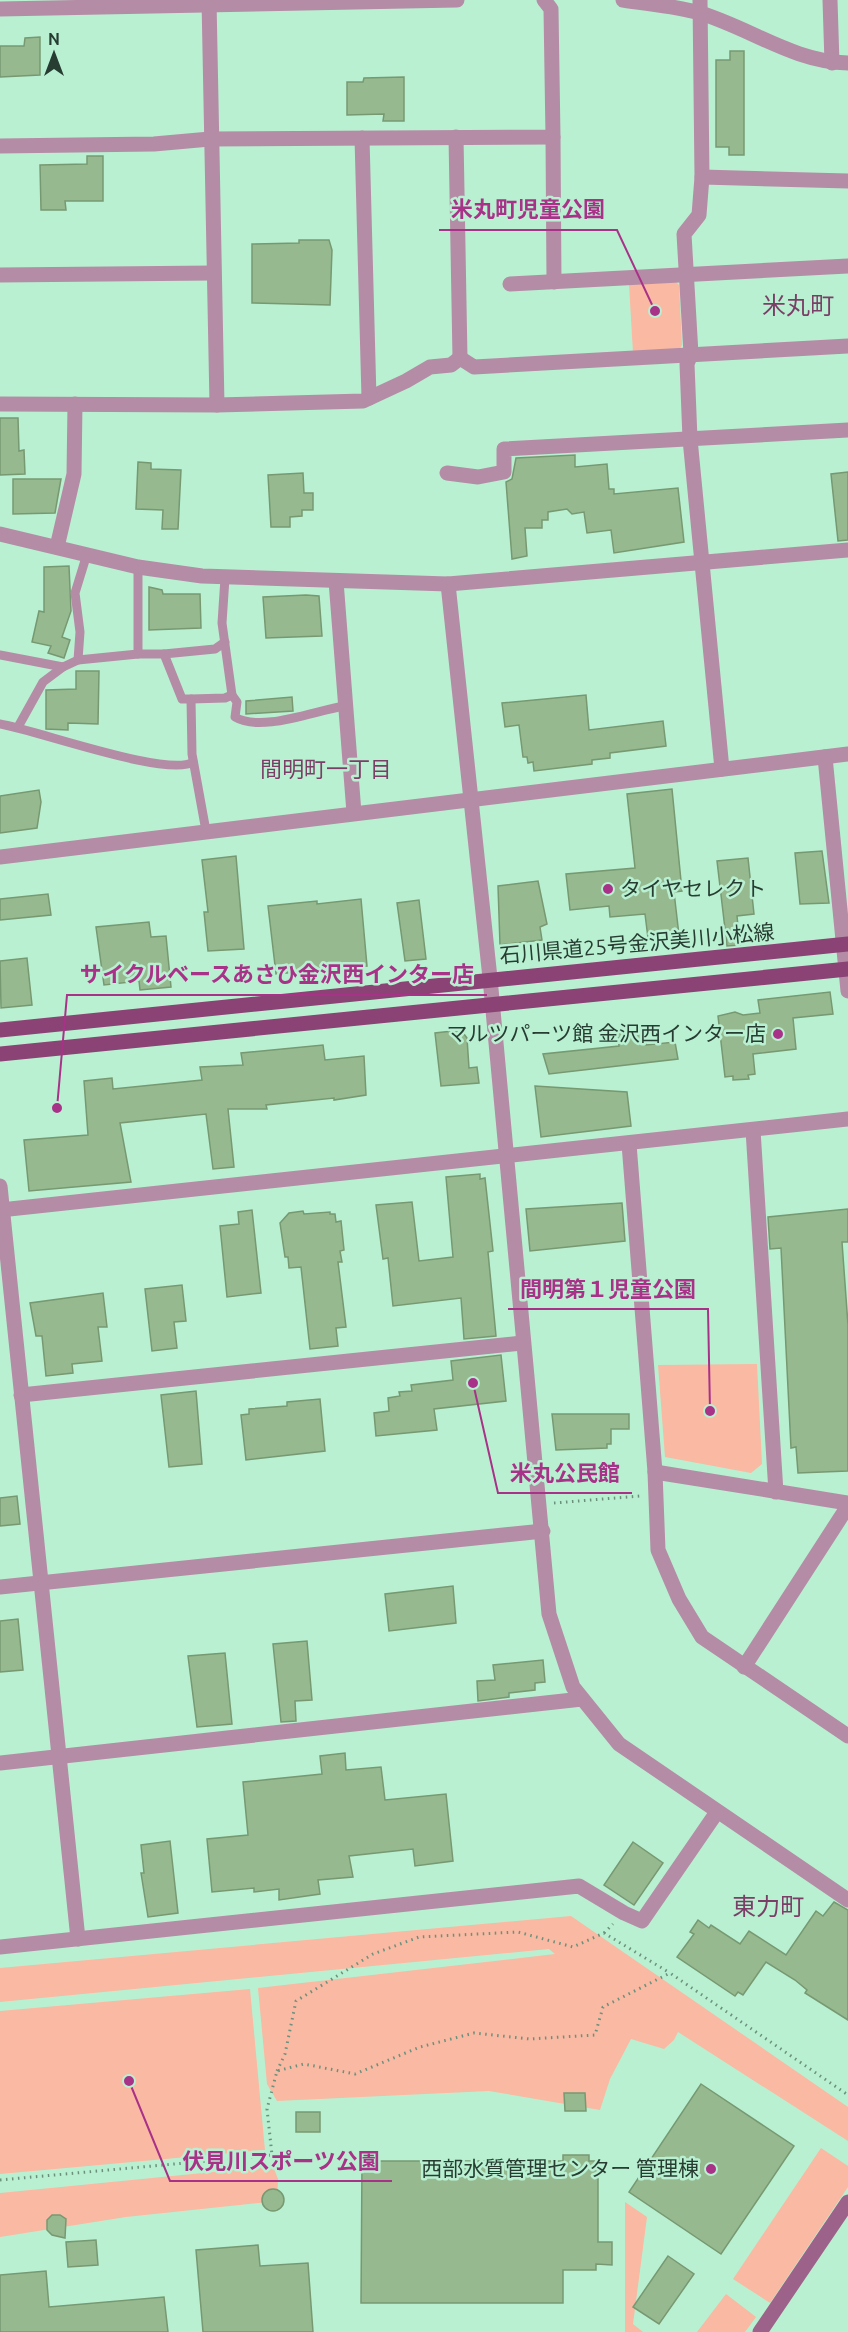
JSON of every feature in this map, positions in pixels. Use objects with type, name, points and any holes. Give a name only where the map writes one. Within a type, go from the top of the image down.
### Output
[{"type":"main road","name":"石川県道25号金沢美川小松線","points":[[0,1030],[490,978],[676,963],[846,944]]},
{"type":"main road","name":"石川県道25号金沢美川小松線","points":[[0,1054],[279,1028],[492,1004],[847,969]]},
{"type":"street","points":[[3,0],[32,9]]},
{"type":"street","points":[[0,9],[209,2],[457,0]]},
{"type":"street","points":[[544,0],[551,9],[554,282]]},
{"type":"street","points":[[623,0],[700,7],[775,46],[832,63],[848,63]]},
{"type":"street","points":[[830,0],[832,63]]},
{"type":"street","points":[[209,2],[217,405]]},
{"type":"street","points":[[700,7],[702,177],[699,214],[684,234],[690,354],[687,363],[690,439],[722,769]]},
{"type":"street","points":[[456,137],[460,358]]},
{"type":"street","points":[[0,146],[154,144],[210,139],[553,137]]},
{"type":"street","points":[[362,138],[369,398]]},
{"type":"street","points":[[702,177],[848,181]]},
{"type":"street","points":[[510,284],[848,266]]},
{"type":"street","points":[[0,275],[213,273]]},
{"type":"street","points":[[460,358],[474,367],[848,346]]},
{"type":"street","points":[[0,404],[217,405],[363,401],[430,367],[451,365],[460,358]]},
{"type":"street","points":[[57,547],[74,474],[75,404]]},
{"type":"street","points":[[447,473],[478,477],[504,472],[504,449],[848,430]]},
{"type":"street","points":[[0,534],[138,567],[225,578],[448,584],[848,550]]},
{"type":"street","points":[[336,581],[354,813]]},
{"type":"street","points":[[448,584],[490,978],[549,1614],[573,1687],[619,1744],[848,1900]]},
{"type":"street","points":[[0,857],[848,754]]},
{"type":"street","points":[[825,757],[846,944],[848,991]]},
{"type":"street","points":[[1,1210],[848,1119]]},
{"type":"street","points":[[753,1130],[776,1491]]},
{"type":"street","points":[[629,1144],[655,1472],[658,1550],[679,1599],[702,1637],[848,1735]]},
{"type":"street","points":[[0,1185],[78,1939]]},
{"type":"street","points":[[21,1395],[522,1342]]},
{"type":"street","points":[[655,1472],[848,1504],[744,1667]]},
{"type":"street","points":[[0,1587],[543,1531]]},
{"type":"street","points":[[0,1763],[582,1700]]},
{"type":"street","points":[[0,1947],[579,1886],[642,1921],[717,1812]]},
{"type":"street","points":[[760,2332],[848,2202]]},
{"type":"lane","points":[[78,660],[80,632],[75,593],[87,554]]},
{"type":"lane","points":[[138,567],[138,654]]},
{"type":"lane","points":[[225,578],[222,623],[232,695],[237,702],[235,717],[243,722],[290,719],[324,709],[345,706]]},
{"type":"lane","points":[[18,727],[43,682],[63,667],[78,660],[215,650],[225,642]]},
{"type":"lane","points":[[164,654],[182,699],[225,699],[232,695]]},
{"type":"lane","points":[[0,655],[63,667]]},
{"type":"lane","points":[[191,699],[193,762],[206,831]]},
{"type":"lane","points":[[0,724],[159,765],[188,766],[193,762]]},
{"type":"path","points":[[540,1504],[656,1495]]},
{"type":"path","points":[[0,2181],[272,2155],[267,2109],[277,2071],[285,2054],[297,2001],[374,1954],[419,1937],[518,1932],[573,1947],[604,1933],[670,1973],[848,2096]]},
{"type":"path","points":[[277,2071],[304,2064],[355,2074],[420,2047],[474,2033],[530,2039],[595,2035],[603,2007],[670,1973]]},
{"type":"shaded area","points":[[675,281],[679,285],[682,345],[679,350],[633,353],[629,284]]},
{"type":"shaded area","points":[[757,1364],[762,1464],[751,1473],[665,1457],[658,1365]]},
{"type":"shaded area","points":[[571,1916],[848,2107],[848,2141],[678,2032],[674,2040],[664,2049],[631,2039],[610,2079],[600,2110],[489,2091],[277,2101],[267,2084],[258,1988],[555,1954],[549,1949],[0,2002],[0,1968]]},
{"type":"shaded area","points":[[250,1989],[265,2150],[0,2174],[0,2011]]},
{"type":"shaded area","points":[[821,2148],[848,2166],[848,2187],[770,2303],[733,2279]]},
{"type":"shaded area","points":[[273,2166],[278,2179],[277,2201],[126,2217],[0,2237],[0,2193]]},
{"type":"shaded area","points":[[625,2202],[647,2217],[633,2324],[643,2332],[625,2332]]},
{"type":"shaded area","points":[[726,2294],[756,2317],[745,2332],[697,2332]]},
{"type":"building","points":[[40,37],[40,75],[0,77],[0,46],[24,46],[25,38]]},
{"type":"building","points":[[730,51],[744,51],[744,155],[729,155],[729,147],[716,147],[716,60],[730,60]]},
{"type":"building","points":[[404,77],[404,121],[383,121],[384,114],[347,115],[347,82],[363,82],[364,78]]},
{"type":"building","points":[[87,156],[103,156],[103,201],[65,201],[66,210],[41,210],[40,165],[87,164]]},
{"type":"building","points":[[299,240],[329,240],[332,250],[330,305],[252,303],[252,244],[299,243]]},
{"type":"building","points":[[0,418],[18,418],[19,451],[24,450],[25,474],[0,475]]},
{"type":"building","points":[[575,455],[575,467],[607,464],[609,489],[614,489],[614,494],[678,488],[684,542],[614,553],[611,530],[587,533],[584,512],[572,514],[567,509],[548,512],[548,520],[542,520],[542,528],[525,528],[527,556],[512,559],[506,482],[512,479],[516,458]]},
{"type":"building","points":[[138,462],[151,463],[151,469],[181,470],[178,529],[162,529],[163,510],[136,509]]},
{"type":"building","points":[[848,472],[848,540],[838,541],[831,474]]},
{"type":"building","points":[[303,473],[304,493],[313,493],[313,510],[302,510],[302,516],[290,517],[290,527],[271,527],[268,475]]},
{"type":"building","points":[[13,479],[61,479],[55,513],[13,514]]},
{"type":"building","points":[[69,566],[71,611],[62,637],[70,640],[64,658],[48,653],[51,646],[32,642],[39,611],[44,612],[44,567]]},
{"type":"building","points":[[149,587],[162,590],[163,594],[200,594],[201,628],[149,630]]},
{"type":"building","points":[[319,596],[322,636],[266,638],[263,597]]},
{"type":"building","points":[[76,671],[99,671],[98,724],[68,723],[68,730],[46,729],[46,690],[76,689]]},
{"type":"building","points":[[586,695],[589,730],[663,721],[666,746],[610,753],[610,758],[592,760],[592,764],[534,771],[533,762],[528,763],[527,757],[523,757],[519,725],[505,727],[502,703]]},
{"type":"building","points":[[292,697],[293,711],[246,714],[246,701]]},
{"type":"building","points":[[672,789],[682,891],[674,892],[679,935],[648,938],[645,914],[610,917],[609,906],[570,910],[566,874],[635,868],[627,794]]},
{"type":"building","points":[[39,790],[41,802],[37,828],[0,833],[0,796]]},
{"type":"building","points":[[822,851],[829,903],[800,904],[795,853]]},
{"type":"building","points":[[236,856],[244,949],[208,951],[204,912],[208,912],[202,860]]},
{"type":"building","points":[[748,858],[754,914],[737,916],[740,945],[727,946],[717,861]]},
{"type":"building","points":[[538,881],[547,924],[540,927],[542,940],[500,945],[498,886]]},
{"type":"building","points":[[48,894],[51,915],[0,920],[0,899]]},
{"type":"building","points":[[361,899],[367,966],[276,974],[268,906]]},
{"type":"building","points":[[419,900],[426,959],[405,961],[397,903]]},
{"type":"building","points":[[149,922],[151,937],[166,936],[171,987],[140,990],[139,981],[104,985],[96,927]]},
{"type":"building","points":[[27,958],[32,1005],[1,1008],[0,961]]},
{"type":"building","points":[[830,992],[833,1014],[793,1018],[796,1049],[753,1054],[755,1074],[748,1075],[749,1079],[733,1080],[733,1076],[725,1077],[718,1016],[735,1012],[743,1015],[760,1013],[758,1000]]},
{"type":"building","points":[[645,1027],[646,1045],[675,1042],[678,1059],[549,1074],[543,1054],[619,1046],[617,1029]]},
{"type":"building","points":[[461,1030],[467,1038],[469,1068],[477,1067],[479,1083],[441,1086],[435,1033]]},
{"type":"building","points":[[323,1045],[325,1060],[364,1056],[366,1095],[266,1105],[267,1109],[228,1109],[234,1167],[213,1169],[206,1114],[120,1123],[131,1182],[29,1191],[24,1140],[88,1135],[84,1081],[112,1078],[113,1089],[202,1080],[200,1067],[243,1065],[241,1053]]},
{"type":"building","points":[[535,1086],[627,1092],[631,1126],[541,1137]]},
{"type":"building","points":[[480,1174],[480,1179],[485,1178],[493,1251],[488,1252],[496,1336],[464,1339],[461,1298],[393,1306],[388,1258],[383,1259],[376,1205],[412,1202],[419,1261],[453,1257],[446,1177]]},
{"type":"building","points":[[622,1203],[625,1241],[530,1251],[526,1209]]},
{"type":"building","points":[[848,1209],[848,1242],[842,1242],[848,1325],[848,1471],[798,1473],[796,1447],[791,1448],[781,1248],[770,1249],[768,1217]]},
{"type":"building","points":[[252,1210],[261,1293],[227,1297],[220,1226],[239,1224],[238,1212]]},
{"type":"building","points":[[303,1211],[304,1214],[330,1212],[330,1214],[335,1214],[336,1222],[341,1221],[344,1250],[340,1251],[342,1262],[338,1262],[346,1327],[336,1328],[338,1346],[310,1349],[301,1267],[289,1268],[288,1257],[285,1257],[280,1223],[289,1213]]},
{"type":"building","points":[[182,1285],[186,1321],[174,1322],[177,1348],[152,1351],[145,1289]]},
{"type":"building","points":[[103,1293],[107,1327],[98,1327],[102,1361],[72,1364],[73,1373],[46,1376],[42,1336],[36,1336],[30,1303]]},
{"type":"building","points":[[501,1355],[506,1401],[434,1409],[437,1430],[376,1436],[374,1413],[389,1411],[388,1398],[400,1396],[399,1392],[412,1391],[411,1385],[453,1380],[451,1361]]},
{"type":"building","points":[[196,1391],[202,1464],[169,1467],[161,1395]]},
{"type":"building","points":[[320,1399],[325,1451],[246,1460],[241,1415],[249,1414],[249,1409],[287,1406],[287,1402]]},
{"type":"building","points":[[552,1414],[629,1414],[629,1429],[611,1429],[611,1444],[607,1444],[607,1448],[556,1450]]},
{"type":"building","points":[[17,1496],[20,1524],[0,1526],[0,1498]]},
{"type":"building","points":[[453,1586],[456,1623],[389,1631],[385,1594]]},
{"type":"building","points":[[18,1619],[23,1670],[0,1672],[0,1621]]},
{"type":"building","points":[[307,1641],[312,1700],[295,1701],[296,1721],[281,1722],[273,1644]]},
{"type":"building","points":[[225,1653],[232,1724],[197,1727],[188,1656]]},
{"type":"building","points":[[543,1660],[545,1682],[535,1683],[535,1690],[509,1693],[509,1697],[478,1701],[477,1681],[495,1680],[493,1665]]},
{"type":"building","points":[[345,1753],[346,1770],[381,1767],[385,1800],[446,1794],[453,1861],[415,1866],[413,1849],[349,1856],[353,1877],[318,1880],[320,1894],[279,1900],[279,1889],[254,1892],[254,1888],[212,1892],[207,1839],[248,1835],[243,1782],[322,1774],[320,1756]]},
{"type":"building","points":[[170,1841],[178,1913],[148,1917],[141,1873],[144,1873],[141,1845]]},
{"type":"building","points":[[633,1842],[663,1863],[634,1905],[604,1885]]},
{"type":"building","points":[[834,1902],[848,1910],[848,2020],[805,1993],[807,1990],[795,1980],[766,1962],[743,1995],[738,1992],[735,1996],[677,1957],[694,1934],[690,1932],[698,1920],[709,1928],[711,1925],[740,1944],[749,1931],[786,1955],[816,1911],[823,1916]]},
{"type":"building","name":"西部水質管理センター 管理棟","points":[[701,2084],[794,2146],[721,2254],[629,2192]]},
{"type":"building","points":[[564,2093],[585,2093],[586,2111],[565,2111]]},
{"type":"building","points":[[296,2112],[320,2112],[320,2132],[296,2132]]},
{"type":"building","points":[[563,2155],[589,2155],[589,2161],[598,2161],[598,2242],[612,2242],[612,2265],[596,2264],[596,2270],[563,2270],[563,2303],[361,2303],[362,2161],[563,2161]]},
{"type":"building","points":[[269,2189],[277,2189],[284,2196],[284,2204],[277,2211],[269,2211],[262,2204],[262,2196]]},
{"type":"building","points":[[52,2215],[60,2215],[66,2219],[65,2238],[52,2235],[47,2230],[47,2220]]},
{"type":"building","points":[[96,2240],[98,2265],[68,2267],[66,2242]]},
{"type":"building","points":[[258,2245],[260,2266],[308,2263],[313,2332],[203,2332],[196,2250]]},
{"type":"building","points":[[668,2256],[694,2274],[659,2324],[633,2307]]},
{"type":"building","points":[[46,2271],[49,2307],[164,2297],[168,2332],[0,2332],[0,2275]]},
{"type":"place","name":"米丸町児童公園","points":[[655,311]]},
{"type":"place","name":"タイヤセレクト","points":[[608,889]]},
{"type":"place","name":"マルツパーツ館 金沢西インター店","points":[[778,1034]]},
{"type":"place","name":"サイクルベースあさひ金沢西インター店","points":[[57,1108]]},
{"type":"place","name":"米丸公民館","points":[[473,1383]]},
{"type":"place","name":"間明第１児童公園","points":[[710,1411]]},
{"type":"place","name":"伏見川スポーツ公園","points":[[129,2081]]},
{"type":"place","name":"西部水質管理センター 管理棟","points":[[711,2169]]},
{"type":"district","name":"米丸町","points":[[798,306]]},
{"type":"district","name":"間明町一丁目","points":[[326,769]]},
{"type":"district","name":"東力町","points":[[768,1907]]}]
